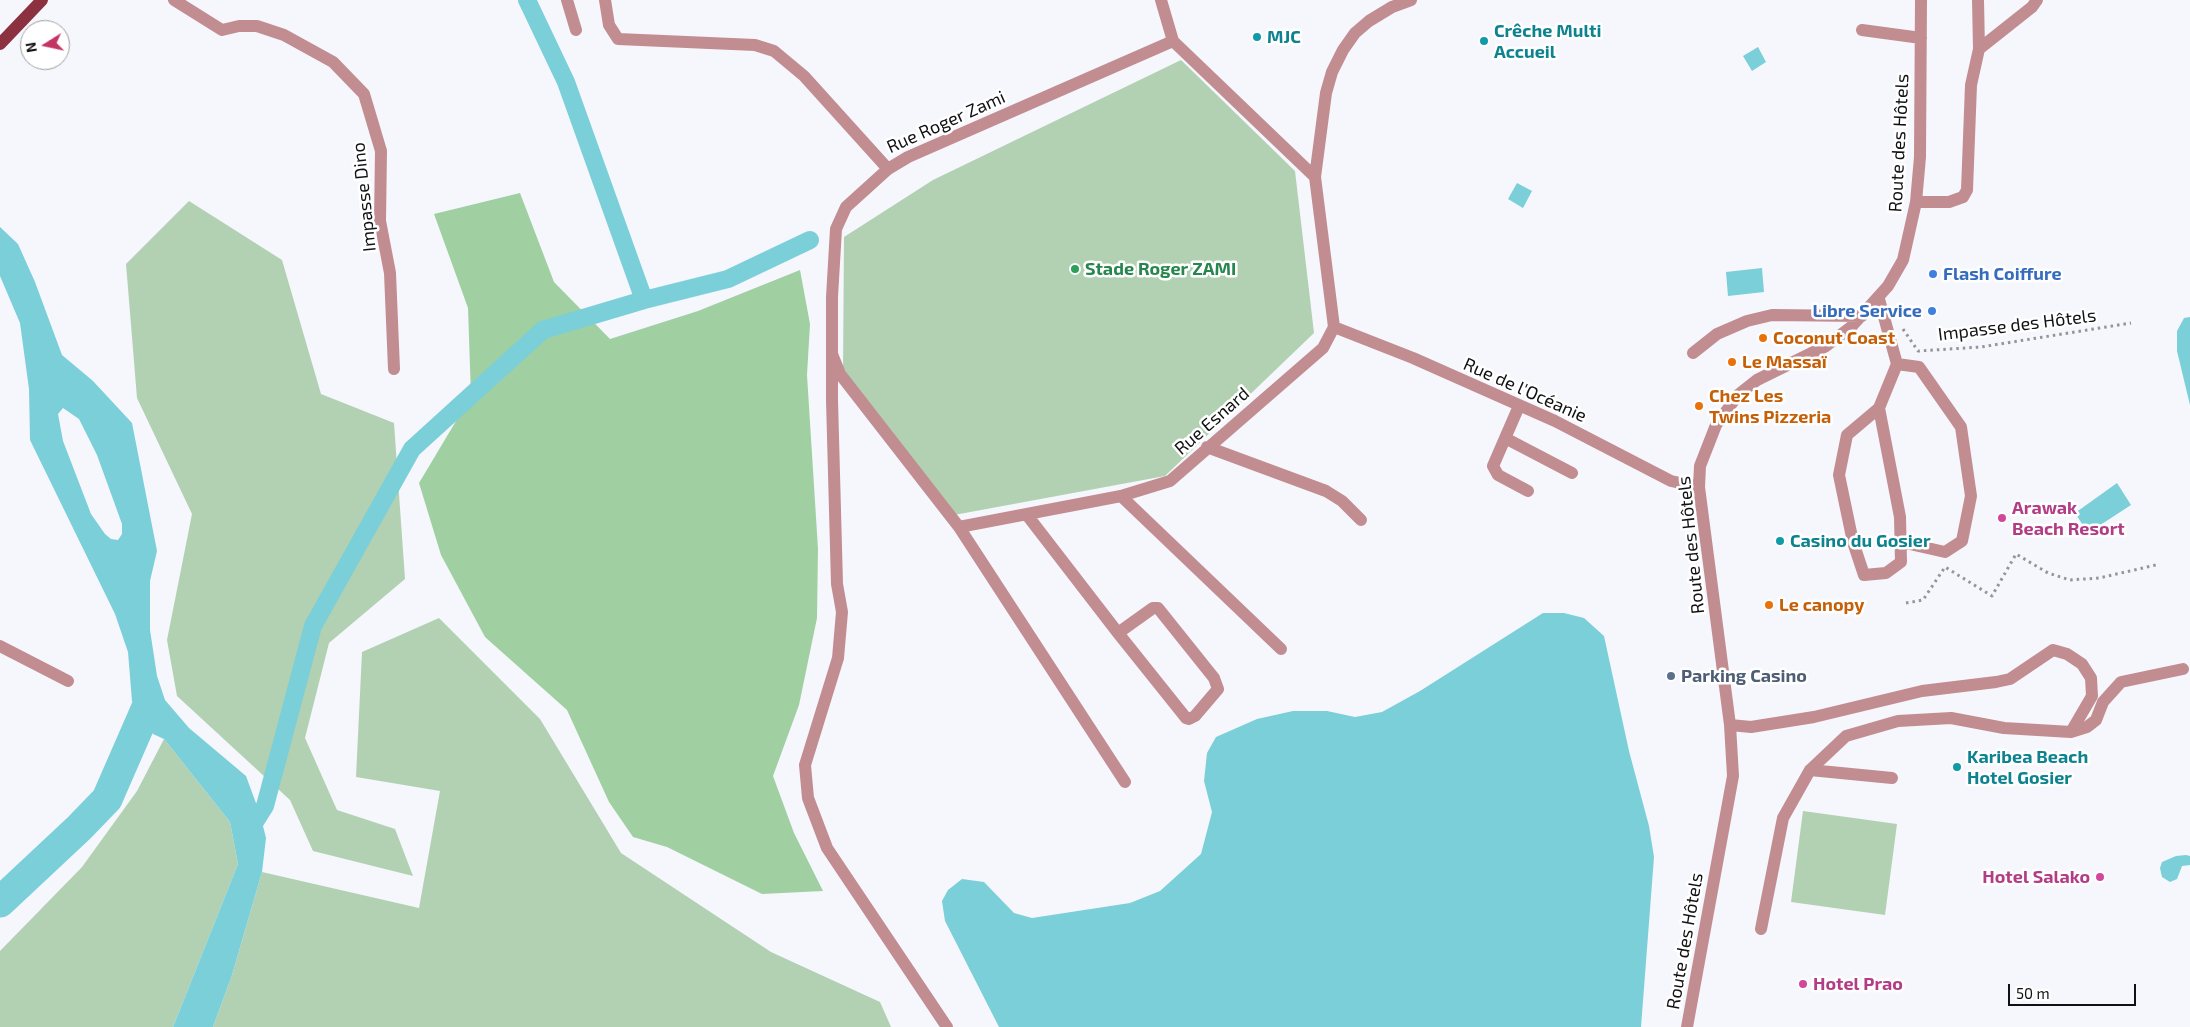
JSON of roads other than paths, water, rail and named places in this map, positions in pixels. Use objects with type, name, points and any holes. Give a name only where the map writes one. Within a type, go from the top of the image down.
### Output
[{"type":"main road","points":[[0,44],[42,0]]},
{"type":"street","name":"Impasse Dino","points":[[174,0],[222,30],[239,26],[257,26],[284,35],[333,62],[364,94],[381,151],[380,221],[390,273],[394,368]]},
{"type":"street","points":[[567,0],[576,30]]},
{"type":"street","name":"Rue Roger Zami","points":[[605,0],[609,26],[618,39],[755,45],[774,51],[804,76],[888,169],[908,158],[1173,41]]},
{"type":"street","points":[[1161,0],[1173,41],[1315,177]]},
{"type":"street","points":[[1334,327],[1315,177],[1326,92],[1332,72],[1355,33],[1369,21],[1392,7],[1411,0]]},
{"type":"street","name":"Route des Hôtels","points":[[1687,1027],[1733,776],[1730,726],[1699,487],[1700,466],[1716,425],[1738,395],[1757,380],[1826,346],[1879,299],[1904,260],[1916,202],[1920,157],[1921,0]]},
{"type":"street","points":[[1916,202],[1950,202],[1963,197],[1968,190],[1971,85],[1979,49],[1978,0]]},
{"type":"street","points":[[1979,49],[2032,7],[2037,0]]},
{"type":"street","points":[[1862,30],[1920,38]]},
{"type":"street","points":[[888,169],[846,207],[836,229],[832,297],[832,354],[837,584],[842,612],[838,658],[805,765],[808,798],[827,848],[947,1027]]},
{"type":"street","points":[[1879,299],[1897,364],[1880,408],[1847,435],[1839,475],[1853,542],[1864,575],[1886,573],[1901,562],[1900,518],[1880,408]]},
{"type":"street","points":[[1693,353],[1717,334],[1747,321],[1772,315],[1862,316]]},
{"type":"street","name":"Rue de l'Océanie","points":[[1334,327],[1413,358],[1555,421],[1672,481],[1699,487]]},
{"type":"street","name":"Rue Esnard","points":[[960,527],[1122,496],[1170,481],[1323,348],[1334,327]]},
{"type":"street","points":[[832,354],[840,374],[960,527],[1125,782]]},
{"type":"street","points":[[1897,364],[1919,367],[1961,426],[1971,496],[1962,542],[1945,552],[1901,542]]},
{"type":"street","points":[[1518,406],[1494,463],[1494,469],[1498,475],[1528,491]]},
{"type":"street","points":[[1505,438],[1572,472]]},
{"type":"street","points":[[1207,447],[1326,491],[1342,502],[1361,520]]},
{"type":"street","points":[[1122,496],[1281,649]]},
{"type":"street","points":[[1026,515],[1118,633],[1189,720],[1195,716],[1218,689],[1214,678],[1158,608],[1153,608],[1118,633]]},
{"type":"street","points":[[0,646],[68,682]]},
{"type":"street","points":[[1730,726],[1760,726],[1814,717],[1922,691],[2010,679],[2053,650],[2067,654],[2082,664],[2091,678],[2092,696],[2071,732]]},
{"type":"street","points":[[1761,930],[1783,818],[1810,770],[1846,736],[1898,721],[1951,718],[2004,728],[2071,732],[2087,727],[2096,720],[2103,702],[2121,682],[2183,670]]},
{"type":"street","points":[[1810,770],[1892,778]]},
{"type":"water","points":[[1758,47],[1766,62],[1752,71],[1743,56]]},
{"type":"water","points":[[1517,183],[1532,191],[1523,208],[1508,199]]},
{"type":"water","points":[[0,227],[18,244],[35,282],[62,355],[93,381],[132,423],[157,551],[150,581],[150,630],[157,676],[165,700],[189,728],[246,776],[260,814],[266,838],[262,872],[232,975],[213,1027],[173,1027],[238,864],[230,822],[164,739],[153,734],[132,701],[128,652],[115,614],[30,440],[29,389],[20,323],[0,276]],"holes":[[[63,408],[79,419],[97,455],[122,524],[122,534],[118,540],[111,539],[105,534],[91,514],[63,441],[58,414]]]},
{"type":"water","points":[[1762,268],[1764,292],[1728,296],[1726,272]]},
{"type":"water","points":[[2190,317],[2190,405],[2177,351],[2177,331],[2184,318]]},
{"type":"water","points":[[2117,483],[2131,505],[2088,533],[2075,513]]},
{"type":"water","points":[[1543,613],[1564,613],[1584,618],[1604,636],[1629,751],[1649,826],[1654,857],[1641,1027],[999,1027],[945,921],[942,901],[948,890],[962,879],[984,882],[1014,913],[1032,918],[1130,903],[1160,891],[1201,854],[1212,812],[1204,781],[1207,753],[1216,737],[1257,719],[1293,711],[1327,711],[1355,717],[1382,712],[1420,691]]},
{"type":"water","points":[[2176,856],[2190,856],[2190,865],[2182,866],[2177,879],[2170,882],[2162,877],[2160,868],[2162,862]]},
{"type":"waterway","points":[[527,0],[566,82],[644,300]]},
{"type":"waterway","points":[[253,825],[265,806],[313,626],[412,449],[543,330],[644,300],[728,279],[810,240]]},
{"type":"waterway","points":[[0,902],[107,799],[148,705]]},
{"type":"place","name":"MJC","points":[[1257,37]]},
{"type":"place","name":"Crêche Multi Accueil","points":[[1484,41]]},
{"type":"place","name":"Stade Roger ZAMI","points":[[1075,269]]},
{"type":"place","name":"Flash Coiffure","points":[[1933,274]]},
{"type":"place","name":"Libre Service","points":[[1932,311]]},
{"type":"place","name":"Coconut Coast","points":[[1763,338]]},
{"type":"place","name":"Le Massaï","points":[[1732,362]]},
{"type":"place","name":"Chez Les Twins Pizzeria","points":[[1699,406]]},
{"type":"place","name":"Arawak Beach Resort","points":[[2002,518]]},
{"type":"place","name":"Casino du Gosier","points":[[1780,541]]},
{"type":"place","name":"Le canopy","points":[[1769,605]]},
{"type":"place","name":"Parking Casino","points":[[1671,676]]},
{"type":"place","name":"Karibea Beach Hotel Gosier","points":[[1957,767]]},
{"type":"place","name":"Hotel Salako","points":[[2100,877]]},
{"type":"place","name":"Hotel Prao","points":[[1803,984]]}]
